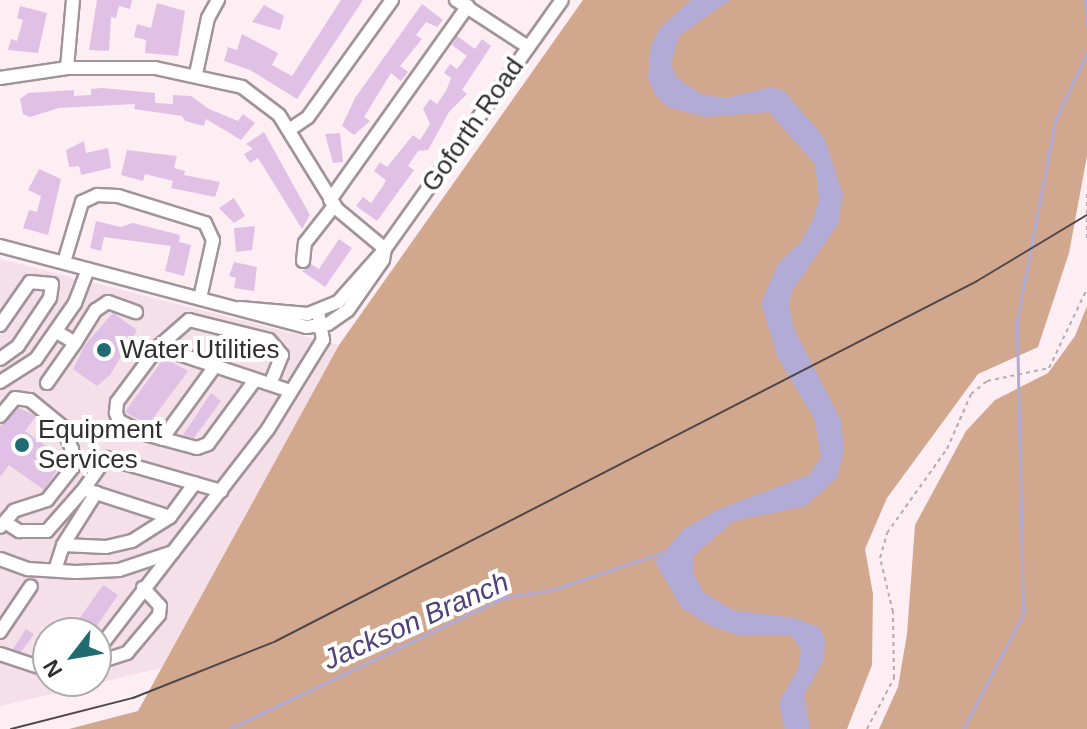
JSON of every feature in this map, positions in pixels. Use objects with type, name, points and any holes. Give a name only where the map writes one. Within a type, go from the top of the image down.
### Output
[{"type":"street","points":[[67,68],[73,0]]},
{"type":"street","points":[[196,74],[208,18],[218,0]]},
{"type":"street","points":[[289,130],[308,117],[392,0]]},
{"type":"street","points":[[456,0],[528,47]]},
{"type":"street","name":"Goforth Road","points":[[320,326],[355,302],[385,249],[562,0]]},
{"type":"street","points":[[303,261],[305,243],[468,6]]},
{"type":"street","points":[[0,78],[67,68],[196,74],[256,93],[289,130],[332,203],[385,249]]},
{"type":"street","points":[[64,262],[82,202],[97,195],[118,196],[205,223],[213,240],[200,298]]},
{"type":"street","points":[[1,247],[240,308],[293,325],[320,326]]},
{"type":"street","name":"Goforth Road","points":[[318,313],[338,302],[385,249]]},
{"type":"street","points":[[0,382],[36,359],[57,332],[88,269]]},
{"type":"street","points":[[0,325],[30,282],[52,284],[50,298],[18,346],[0,359]]},
{"type":"street","points":[[47,383],[96,310],[108,302],[136,312]]},
{"type":"street","points":[[112,630],[221,491],[323,340],[318,313],[240,308]]},
{"type":"street","points":[[255,380],[208,444],[197,448],[162,439],[119,421],[116,413],[117,402],[158,347],[189,320],[269,340],[282,355],[270,384]]},
{"type":"street","points":[[57,332],[75,343]]},
{"type":"street","points":[[18,346],[36,359]]},
{"type":"street","points":[[158,347],[290,391]]},
{"type":"street","points":[[162,439],[215,366]]},
{"type":"street","points":[[0,416],[15,398],[30,400],[62,426],[73,458],[73,467],[47,500],[14,511],[2,524],[19,531],[47,531],[90,491]]},
{"type":"street","points":[[55,570],[63,545],[106,458],[221,491]]},
{"type":"street","points":[[63,545],[106,547],[132,541],[170,517],[195,483]]},
{"type":"street","points":[[90,491],[170,517]]},
{"type":"street","points":[[0,559],[55,570],[119,570],[173,552]]},
{"type":"street","points":[[0,632],[31,586]]},
{"type":"street","points":[[112,658],[127,653],[159,615],[160,606],[143,588]]},
{"type":"street","points":[[0,654],[32,665]]},
{"type":"path","points":[[1087,194],[1087,238]]},
{"type":"path","points":[[867,729],[894,678],[893,612],[880,558],[882,545],[894,521],[947,449],[971,394],[1002,378],[1035,372],[1053,364],[1087,289]]},
{"type":"shaded area","points":[[583,0],[1087,0],[1087,156],[1069,253],[1038,347],[978,374],[887,498],[865,549],[873,594],[872,665],[847,729],[69,729],[138,711],[339,345]]},
{"type":"shaded area","points":[[691,0],[730,0],[679,36],[671,63],[677,78],[701,94],[726,98],[771,87],[783,90],[824,137],[843,195],[838,224],[792,291],[789,305],[794,329],[841,420],[844,450],[837,478],[806,506],[734,521],[693,556],[693,572],[703,592],[733,610],[795,618],[819,627],[825,639],[824,660],[804,695],[810,729],[786,729],[783,724],[779,702],[798,669],[801,650],[791,635],[737,635],[709,625],[681,607],[655,562],[684,529],[719,509],[809,475],[821,457],[815,420],[778,358],[761,303],[778,264],[801,242],[813,219],[819,200],[815,164],[769,112],[705,117],[668,107],[655,95],[648,78],[651,45],[660,28]]},
{"type":"shaded area","points":[[0,259],[339,345],[161,668],[112,680],[112,617],[32,617],[32,697],[38,697],[0,706]]},
{"type":"shaded area","points":[[1087,306],[1087,729],[879,729],[898,687],[907,634],[915,525],[966,431],[995,400],[1048,373],[1075,336]]},
{"type":"building","points":[[97,0],[132,0],[130,9],[119,6],[116,18],[111,17],[109,51],[89,50]]},
{"type":"building","points":[[341,0],[363,0],[297,99],[250,70],[224,61],[228,47],[237,50],[242,34],[278,53],[272,65],[292,76]]},
{"type":"building","points":[[157,3],[185,11],[178,56],[145,53],[146,40],[134,37],[137,24],[151,28]]},
{"type":"building","points":[[422,4],[443,20],[437,27],[426,22],[416,35],[422,39],[400,66],[408,72],[401,81],[391,73],[364,117],[370,121],[354,135],[342,126],[355,98]]},
{"type":"building","points":[[264,5],[284,16],[280,30],[252,22]]},
{"type":"building","points":[[20,6],[47,13],[38,53],[8,50],[11,39],[17,41],[23,20],[17,18]]},
{"type":"building","points":[[457,36],[475,49],[482,39],[491,46],[462,90],[467,94],[449,112],[428,150],[418,151],[408,166],[414,170],[377,221],[356,206],[363,197],[371,203],[383,186],[386,180],[374,171],[380,162],[387,167],[413,135],[420,140],[430,124],[423,109],[430,99],[437,104],[446,91],[451,78],[444,73],[450,64],[457,69],[467,56],[452,45]]},
{"type":"building","points":[[91,89],[155,93],[155,103],[173,104],[173,95],[191,96],[209,109],[238,121],[243,114],[255,123],[241,140],[206,119],[204,126],[185,121],[182,116],[134,109],[135,104],[59,108],[30,117],[23,114],[20,99],[28,93],[74,90],[74,96],[91,95]]},
{"type":"building","points":[[264,132],[310,215],[302,229],[258,158],[250,163],[244,154],[253,149],[246,144]]},
{"type":"building","points":[[340,133],[343,162],[333,163],[325,134]]},
{"type":"building","points":[[84,141],[86,153],[108,148],[111,168],[81,175],[79,166],[69,167],[66,150]]},
{"type":"building","points":[[127,150],[177,156],[174,168],[185,171],[184,175],[220,182],[215,197],[171,188],[173,181],[145,174],[143,181],[121,175]]},
{"type":"building","points":[[39,169],[61,179],[48,235],[23,228],[29,210],[37,212],[41,196],[28,190]]},
{"type":"building","points":[[234,198],[245,216],[234,223],[219,208]]},
{"type":"building","points":[[96,221],[121,227],[133,223],[180,235],[179,242],[191,245],[184,276],[165,271],[171,246],[104,237],[101,251],[90,248]]},
{"type":"building","points":[[255,226],[252,250],[236,252],[234,228]]},
{"type":"building","points":[[339,239],[352,248],[325,287],[302,271],[311,264],[319,269]]},
{"type":"building","points":[[234,262],[257,267],[254,291],[234,288],[236,278],[229,276]]},
{"type":"building","name":"Water Utilities","points":[[113,313],[137,330],[110,375],[97,386],[73,369],[85,345]]},
{"type":"building","points":[[164,358],[188,371],[148,425],[125,412]]},
{"type":"building","points":[[211,393],[221,401],[194,438],[183,435]]},
{"type":"building","name":"Equipment Services","points":[[19,408],[36,416],[25,431],[64,459],[44,490],[9,465],[0,477],[0,426]]},
{"type":"building","points":[[103,585],[118,595],[103,617],[80,617]]},
{"type":"building","points":[[26,629],[32,633],[21,652],[13,649]]},
{"type":"waterway","points":[[1085,0],[1087,26]]},
{"type":"waterway","points":[[963,729],[1023,614],[1017,320],[1055,121],[1087,52]]},
{"type":"waterway","name":"Jackson Branch","points":[[229,729],[505,597],[551,590],[664,552]]},
{"type":"tram line","points":[[11,729],[133,698],[276,641],[977,281],[1087,215]]},
{"type":"place","name":"Water Utilities","points":[[104,350]]},
{"type":"place","name":"Equipment Services","points":[[22,445]]}]
